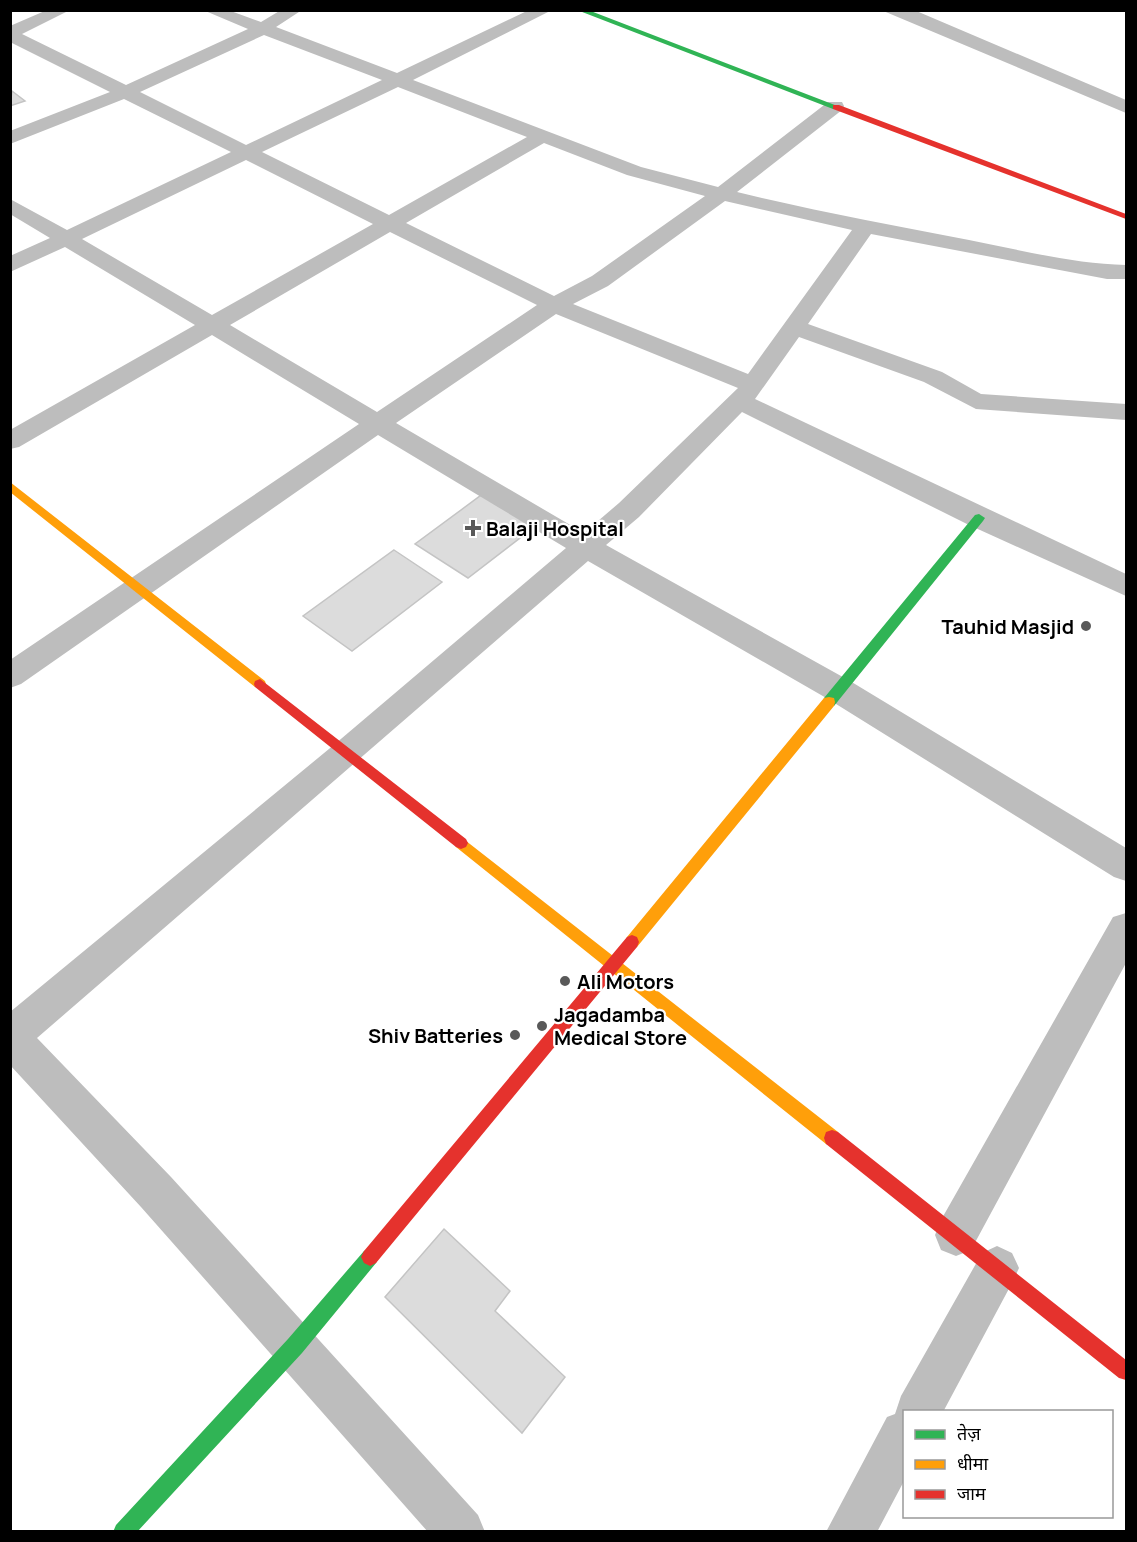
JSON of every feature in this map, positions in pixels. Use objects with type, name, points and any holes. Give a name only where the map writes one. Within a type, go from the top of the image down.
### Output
[{"type":"street","points":[[10,34],[62,10]]},
{"type":"street","points":[[211,10],[264,28],[634,171],[792,212],[1107,272],[1126,272]]},
{"type":"street","points":[[10,138],[124,92],[264,28],[294,10]]},
{"type":"street","points":[[10,265],[247,154],[395,79],[544,10]]},
{"type":"street","points":[[580,10],[1126,217]]},
{"type":"street","points":[[889,10],[908,14],[1126,107]]},
{"type":"street","points":[[10,34],[554,305],[746,393],[979,518],[1126,586]]},
{"type":"street","points":[[10,676],[534,316],[600,281],[720,195],[835,106]]},
{"type":"street","points":[[10,441],[542,136]]},
{"type":"street","points":[[10,205],[586,547],[839,690],[1126,866]]},
{"type":"street","points":[[461,1532],[156,1192],[10,1037],[347,753],[629,510],[746,393],[867,225]]},
{"type":"street","points":[[794,327],[933,377],[976,401],[1126,412]]},
{"type":"street","points":[[10,486],[1126,1371]]},
{"type":"street","points":[[123,1532],[295,1346],[614,965],[979,518]]},
{"type":"street","points":[[956,1235],[1126,929]]},
{"type":"street","points":[[918,1410],[997,1268]]},
{"type":"street","points":[[850,1532],[903,1436]]},
{"type":"building","points":[[12,91],[25,101],[10,106]]},
{"type":"building","points":[[484,493],[537,525],[468,578],[415,544]]},
{"type":"building","points":[[394,550],[442,582],[352,651],[303,616]]},
{"type":"building","points":[[444,1229],[510,1291],[495,1311],[565,1377],[522,1433],[385,1297]]},
{"type":"traffic: fast","points":[[580,10],[836,107]]},
{"type":"traffic: fast","points":[[829,702],[979,518]]},
{"type":"traffic: fast","points":[[123,1532],[295,1346],[370,1257]]},
{"type":"traffic: slow","points":[[10,486],[260,684]]},
{"type":"traffic: slow","points":[[632,942],[829,702]]},
{"type":"traffic: slow","points":[[461,843],[832,1138]]},
{"type":"traffic: jam","points":[[836,107],[1126,217]]},
{"type":"traffic: jam","points":[[260,684],[461,843]]},
{"type":"traffic: jam","points":[[370,1257],[632,942]]},
{"type":"traffic: jam","points":[[832,1138],[1126,1371]]},
{"type":"place","name":"Balaji Hospital","points":[[473,528]]},
{"type":"place","name":"Tauhid Masjid","points":[[1086,626]]},
{"type":"place","name":"Ali Motors","points":[[565,981]]},
{"type":"place","name":"Jagadamba Medical Store","points":[[542,1026]]},
{"type":"place","name":"Shiv Batteries","points":[[515,1035]]}]
